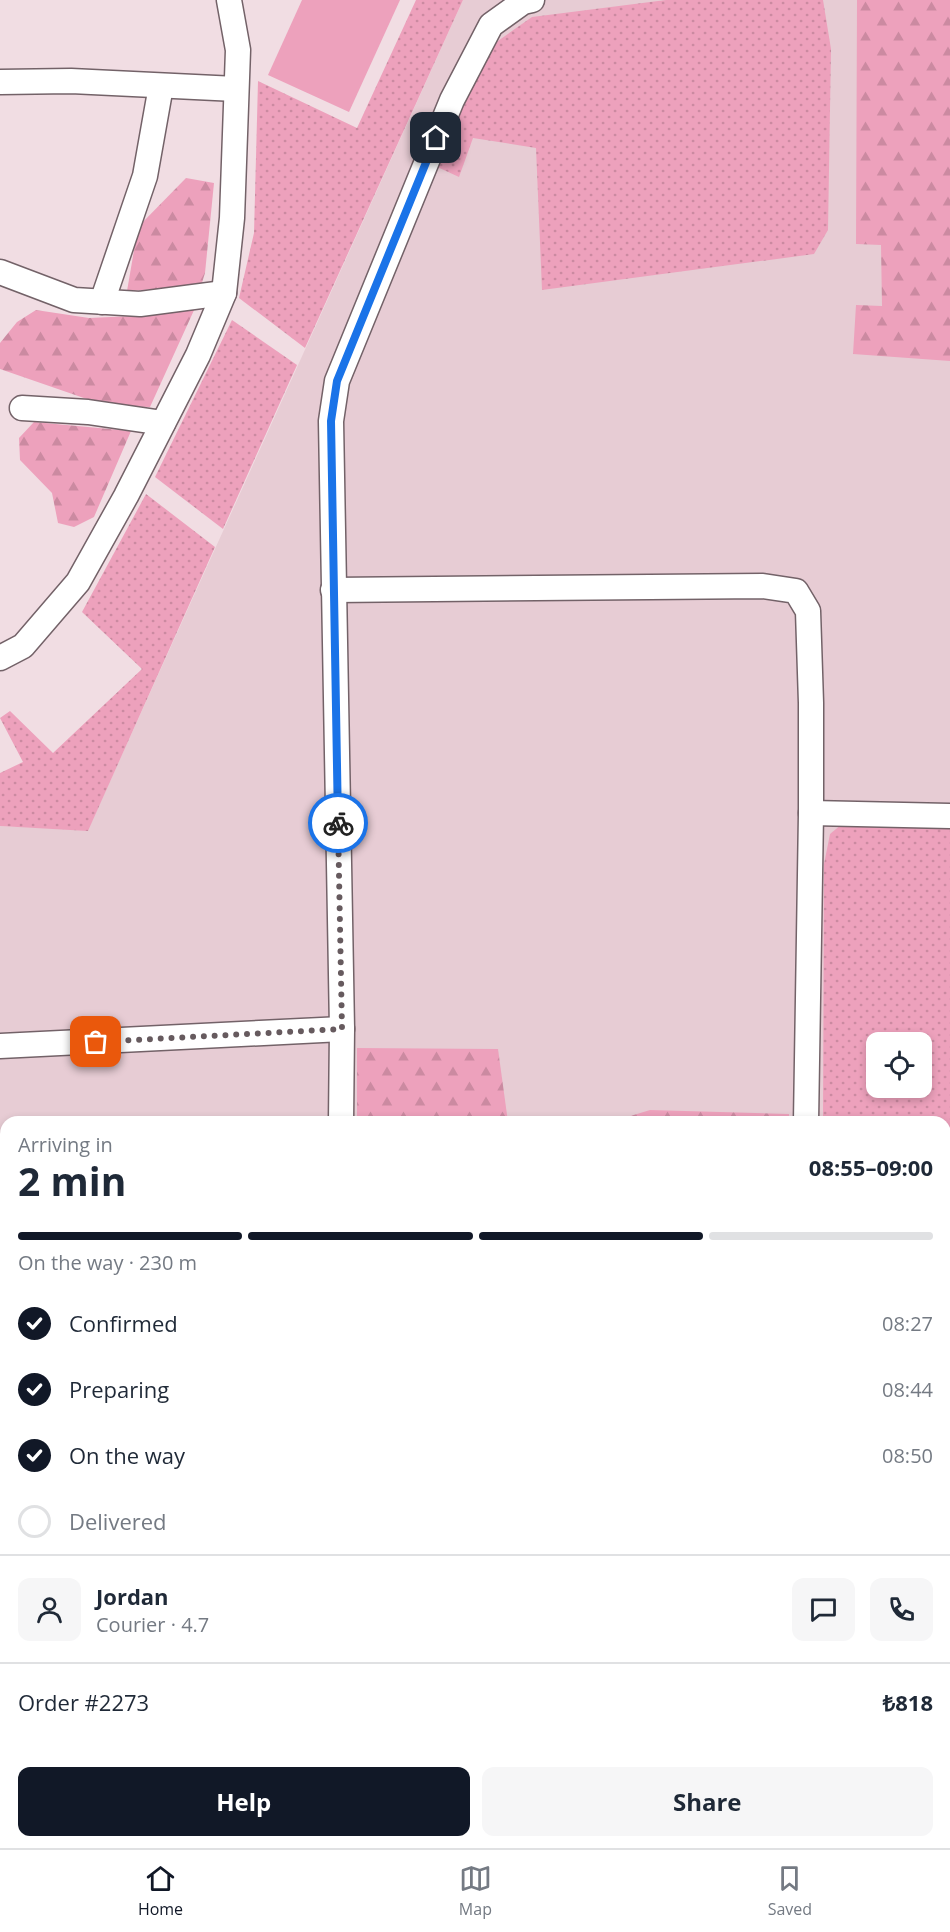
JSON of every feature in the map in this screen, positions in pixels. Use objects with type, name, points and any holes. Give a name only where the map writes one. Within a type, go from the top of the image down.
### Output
[{"type":"street","points":[[0,658],[23,646],[78,582],[126,496],[198,355],[224,293],[232,218],[238,50],[229,0]]},
{"type":"street","points":[[341,1116],[342,1029],[331,421],[337,381],[452,100],[471,62],[490,25],[524,2],[532,0]]},
{"type":"street","points":[[0,82],[71,81],[236,89]]},
{"type":"street","points":[[102,302],[145,176],[161,86]]},
{"type":"street","points":[[0,272],[74,300],[140,304],[224,293]]},
{"type":"street","points":[[22,408],[88,412],[163,423]]},
{"type":"street","points":[[333,590],[763,586],[796,591],[808,611],[811,813],[806,1116]]},
{"type":"street","points":[[811,813],[950,816]]},
{"type":"street","points":[[0,1046],[342,1029]]},
{"type":"shaded area","points":[[463,0],[950,0],[950,1116],[0,1116],[0,826],[88,830]]},
{"type":"green space","points":[[302,0],[400,0],[349,112],[268,75]]},
{"type":"green space","points":[[416,0],[463,0],[305,348],[239,298],[254,233],[258,81],[357,128]]},
{"type":"green space","points":[[666,0],[823,0],[831,49],[828,230],[814,254],[542,290],[536,148],[473,138],[459,177],[433,165],[458,107],[495,43],[532,17]]},
{"type":"green space","points":[[857,0],[950,0],[950,361],[853,354],[856,305],[882,306],[881,245],[856,244]]},
{"type":"green space","points":[[186,178],[214,183],[205,273],[201,286],[127,291],[138,227]]},
{"type":"green space","points":[[195,308],[150,407],[107,406],[0,369],[0,343],[17,322],[36,310],[89,318],[133,316]]},
{"type":"green space","points":[[232,320],[297,365],[223,529],[155,477]]},
{"type":"green space","points":[[34,422],[131,431],[94,517],[74,527],[58,523],[52,493],[20,460],[19,438]]},
{"type":"green space","points":[[146,494],[215,547],[88,831],[0,826],[0,773],[23,762],[0,718],[10,711],[53,753],[142,669],[82,612]]},
{"type":"green space","points":[[842,824],[950,827],[950,1116],[823,1116],[824,864],[830,834]]},
{"type":"green space","points":[[357,1048],[498,1049],[507,1116],[357,1116]]},
{"type":"green space","points":[[650,1110],[789,1114],[789,1116],[630,1116]]},
{"type":"way so far","points":[[96,1042],[342,1029],[338,823]]},
{"type":"route","points":[[338,823],[331,421],[337,381],[436,138]]}]
